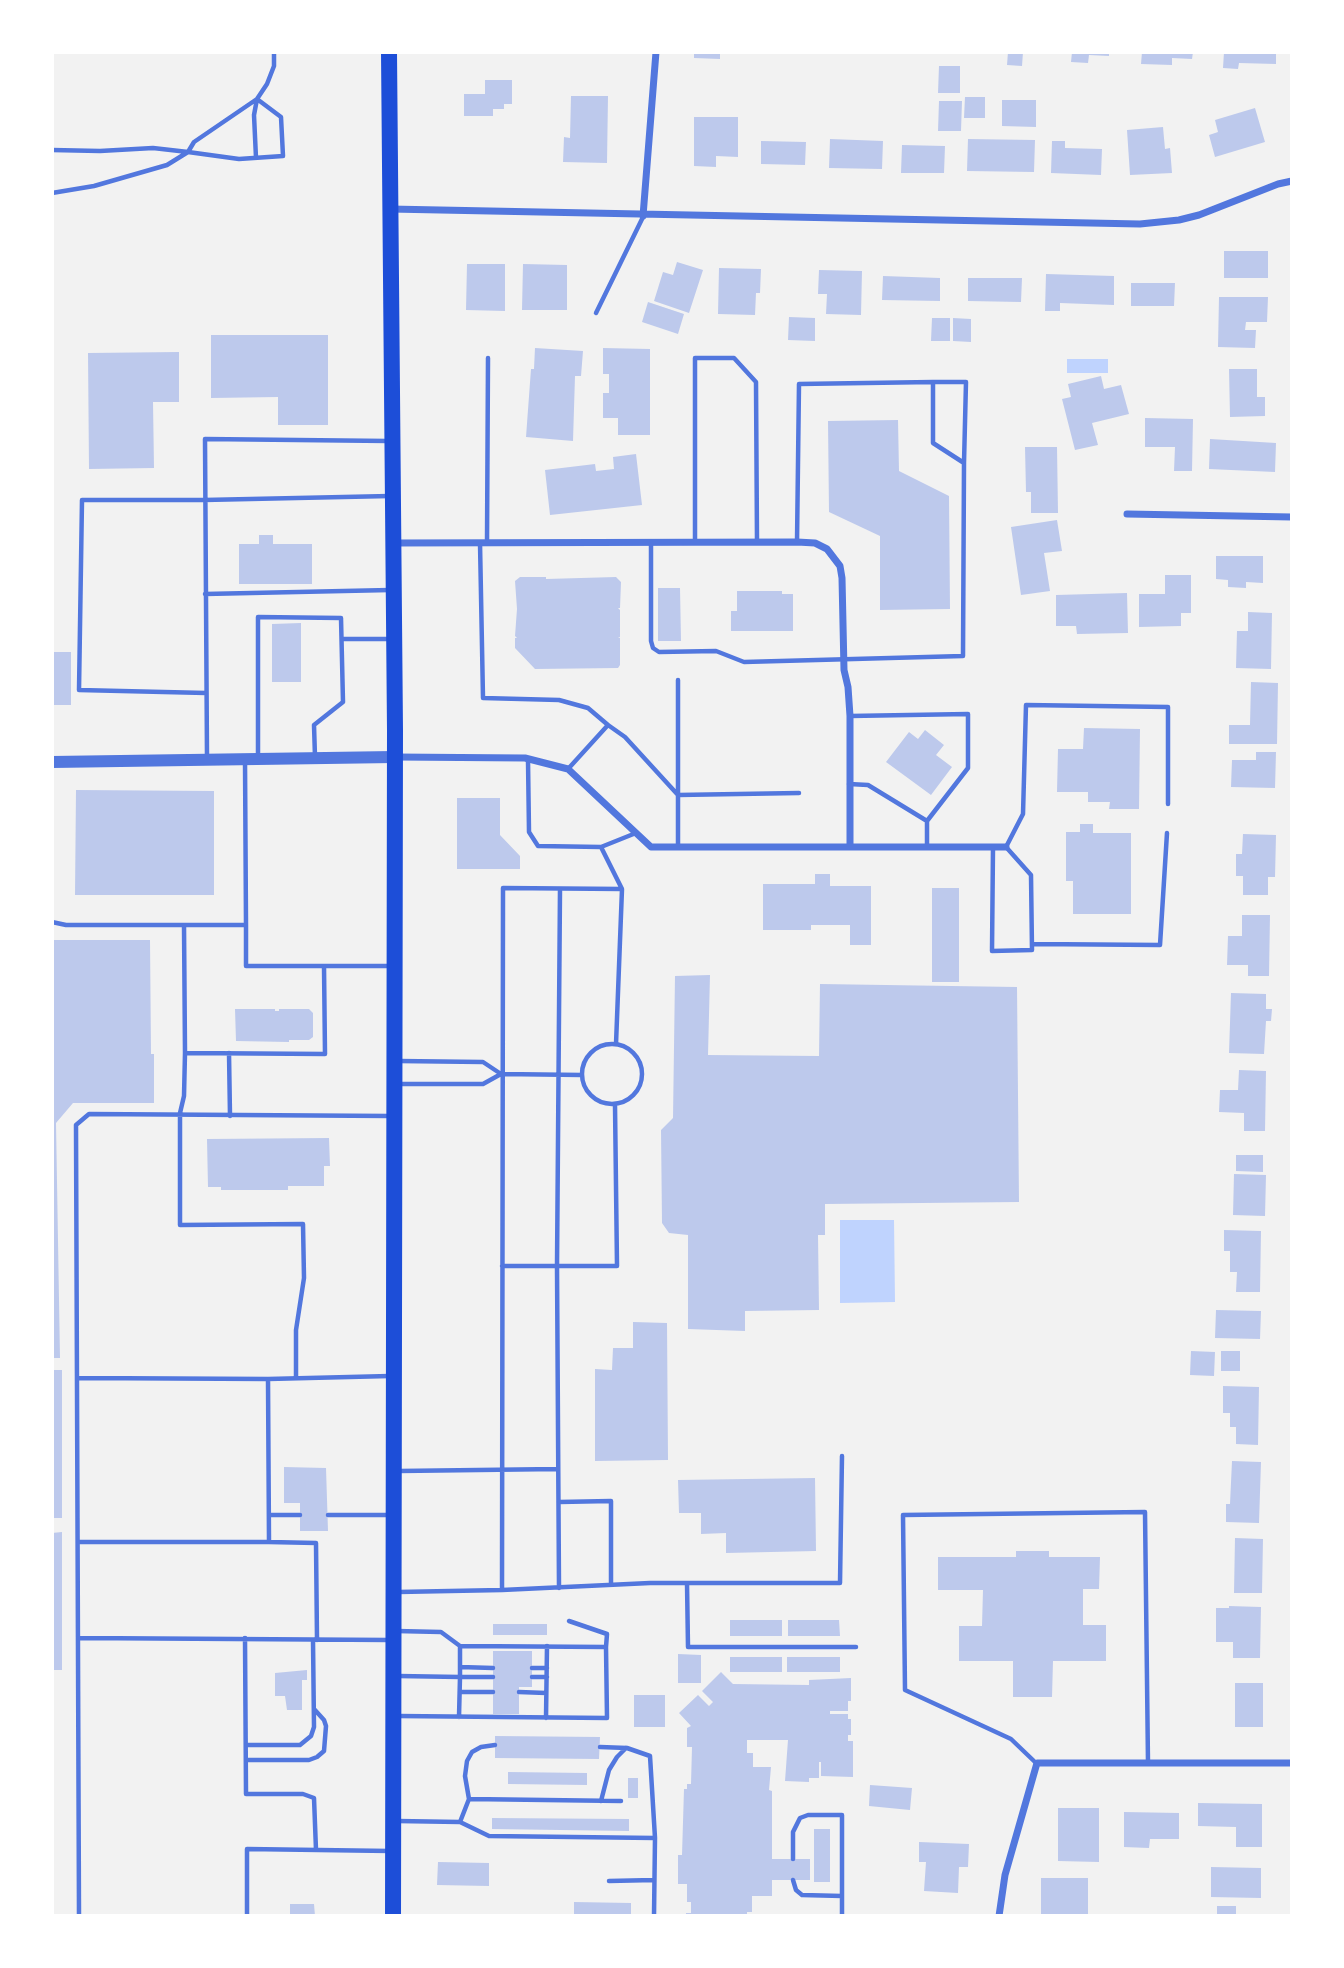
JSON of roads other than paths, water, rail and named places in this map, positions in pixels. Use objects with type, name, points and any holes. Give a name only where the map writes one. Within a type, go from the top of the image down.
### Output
[{"type":"main road","points":[[390,52],[394,757],[393,1916]]},
{"type":"street","points":[[643,216],[656,52]]},
{"type":"street","points":[[389,209],[1140,224],[1199,215],[1292,181]]},
{"type":"street","points":[[1127,514],[1292,517]]},
{"type":"street","points":[[392,543],[797,542],[815,543],[832,554],[841,571],[843,658],[849,716],[850,847]]},
{"type":"street","points":[[52,762],[394,757],[528,759],[568,769],[651,847],[1006,847]]},
{"type":"street","points":[[999,1916],[1005,1875],[1037,1763],[1292,1763]]},
{"type":"lane","points":[[52,193],[94,186],[167,165],[188,152],[194,142],[257,99],[274,66],[274,52]]},
{"type":"lane","points":[[52,150],[153,148],[239,159],[283,156],[281,117],[257,99]]},
{"type":"lane","points":[[256,158],[254,115],[257,99]]},
{"type":"lane","points":[[596,313],[643,216]]},
{"type":"lane","points":[[488,358],[483,543],[483,698],[559,700],[588,708],[625,737],[678,795],[799,793]]},
{"type":"lane","points":[[695,542],[695,358],[734,358],[756,382],[757,542]]},
{"type":"lane","points":[[933,382],[933,443],[964,463]]},
{"type":"lane","points":[[651,542],[651,641],[653,648],[659,652],[716,651],[744,662],[963,656],[966,382],[799,384],[797,542]]},
{"type":"lane","points":[[207,759],[205,439],[392,441]]},
{"type":"lane","points":[[206,693],[79,690],[82,500],[392,496]]},
{"type":"lane","points":[[205,594],[393,590]]},
{"type":"lane","points":[[315,758],[314,725],[343,702],[341,618],[258,617],[251,758],[246,966],[394,966]]},
{"type":"lane","points":[[341,639],[393,639]]},
{"type":"lane","points":[[678,680],[678,847]]},
{"type":"lane","points":[[993,847],[992,951],[1032,950],[1031,874],[1006,847],[1023,814],[1026,705],[1168,707],[1168,804]]},
{"type":"lane","points":[[849,716],[968,714],[968,768],[928,821],[927,847]]},
{"type":"lane","points":[[568,769],[608,725]]},
{"type":"lane","points":[[528,759],[529,832],[538,846],[601,847],[636,833]]},
{"type":"lane","points":[[849,784],[868,785],[928,821]]},
{"type":"lane","points":[[1032,944],[1160,944],[1167,833]]},
{"type":"lane","points":[[601,847],[622,889],[616,1044]]},
{"type":"lane","points":[[502,1590],[503,888],[622,889]]},
{"type":"lane","points":[[559,1588],[557,1266],[560,888]]},
{"type":"lane","points":[[52,922],[66,925],[246,925]]},
{"type":"lane","points":[[184,925],[185,1053],[184,1096],[180,1113],[180,1225],[303,1224],[304,1278],[296,1330],[296,1378]]},
{"type":"lane","points":[[185,1053],[325,1054],[324,966]]},
{"type":"lane","points":[[607,1044],[616,1044],[633,1053],[642,1070],[638,1089],[631,1097],[615,1104],[593,1097],[587,1090],[582,1075],[590,1053],[607,1044]]},
{"type":"lane","points":[[229,1053],[230,1116]]},
{"type":"lane","points":[[394,1060],[483,1062],[501,1074]]},
{"type":"lane","points":[[394,1084],[483,1084],[501,1074],[582,1075]]},
{"type":"lane","points":[[502,1266],[617,1266],[615,1104]]},
{"type":"lane","points":[[79,1916],[76,1125],[89,1114],[394,1116]]},
{"type":"lane","points":[[78,1378],[268,1379],[394,1376]]},
{"type":"lane","points":[[268,1379],[269,1542]]},
{"type":"lane","points":[[393,1592],[687,1583],[840,1583],[842,1456]]},
{"type":"lane","points":[[394,1471],[558,1469]]},
{"type":"lane","points":[[559,1502],[611,1501],[611,1585]]},
{"type":"lane","points":[[1037,1763],[1011,1739],[905,1690],[903,1515],[1145,1512],[1148,1763]]},
{"type":"lane","points":[[269,1515],[300,1515]]},
{"type":"lane","points":[[328,1515],[394,1515]]},
{"type":"lane","points":[[78,1542],[316,1543],[314,1727],[306,1742],[300,1745],[246,1745]]},
{"type":"lane","points":[[687,1583],[688,1647],[856,1647]]},
{"type":"lane","points":[[393,1716],[607,1718],[607,1634],[569,1621]]},
{"type":"lane","points":[[79,1638],[315,1640],[441,1632],[460,1646],[606,1647]]},
{"type":"lane","points":[[245,1638],[246,1794],[303,1794],[314,1798],[316,1850]]},
{"type":"lane","points":[[460,1646],[460,1717]]},
{"type":"lane","points":[[546,1718],[547,1646]]},
{"type":"lane","points":[[460,1667],[493,1668]]},
{"type":"lane","points":[[532,1668],[547,1668]]},
{"type":"lane","points":[[393,1676],[493,1677]]},
{"type":"lane","points":[[532,1677],[547,1678]]},
{"type":"lane","points":[[460,1692],[493,1692]]},
{"type":"lane","points":[[519,1692],[547,1693]]},
{"type":"lane","points":[[246,1760],[317,1757],[324,1751],[326,1726],[314,1709]]},
{"type":"lane","points":[[460,1822],[469,1799],[465,1776],[471,1752],[481,1746],[495,1745]]},
{"type":"lane","points":[[600,1747],[627,1748],[650,1756],[655,1838],[654,1916]]},
{"type":"lane","points":[[601,1801],[608,1770],[627,1748]]},
{"type":"lane","points":[[469,1799],[621,1801]]},
{"type":"lane","points":[[793,1859],[793,1832],[800,1818],[808,1815],[842,1815],[842,1916]]},
{"type":"lane","points":[[393,1821],[460,1822],[489,1836],[655,1838]]},
{"type":"lane","points":[[247,1916],[247,1849],[393,1851]]},
{"type":"lane","points":[[609,1881],[654,1880]]},
{"type":"lane","points":[[793,1880],[796,1890],[803,1895],[842,1896]]},
{"type":"water","points":[[1067,359],[1108,359],[1108,373],[1067,373]]},
{"type":"water","points":[[840,1220],[894,1220],[895,1302],[840,1303]]}]
